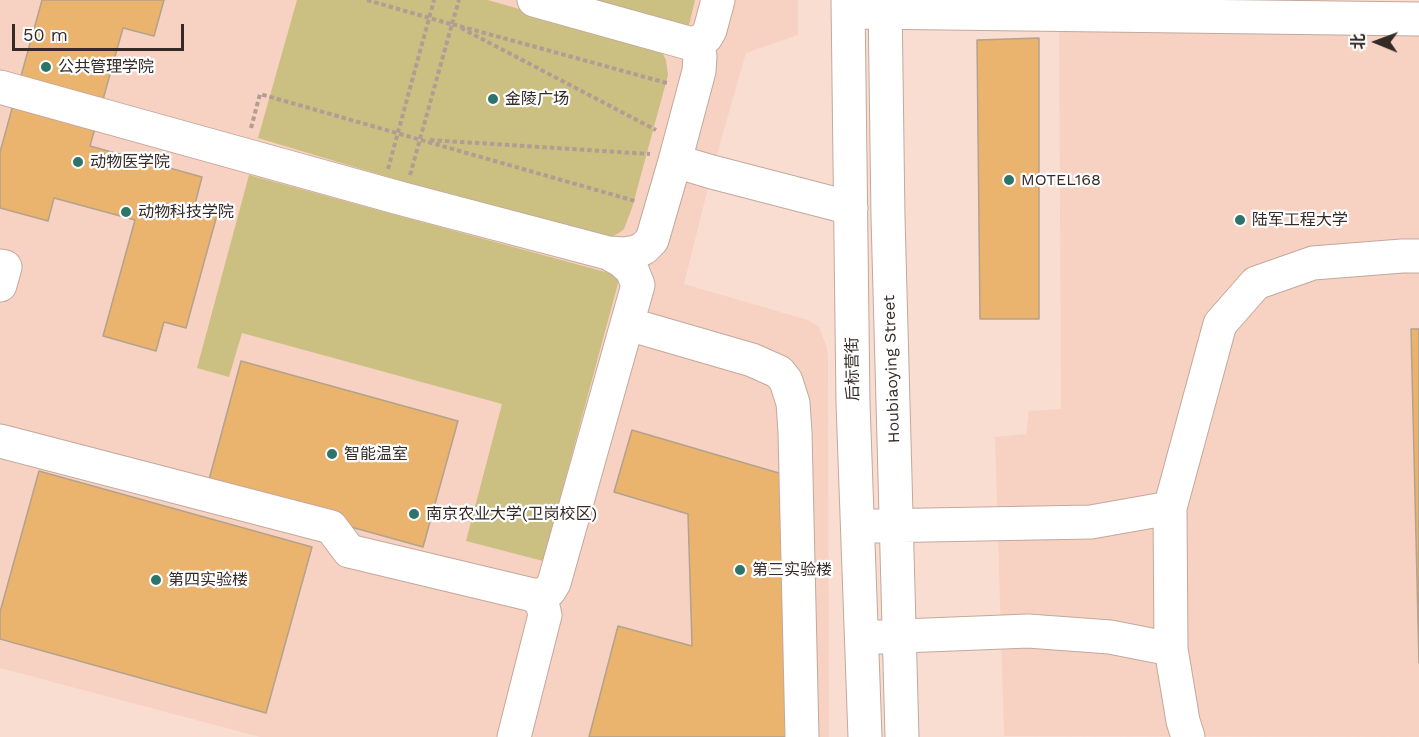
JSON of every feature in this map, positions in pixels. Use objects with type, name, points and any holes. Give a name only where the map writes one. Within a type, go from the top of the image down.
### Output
[{"type":"street","points":[[0,87],[392,196],[608,253],[624,255],[644,248],[652,240],[661,209],[664,158],[694,90],[700,64],[698,50],[692,44],[534,0]]},
{"type":"street","points":[[692,44],[706,37],[718,0]]},
{"type":"street","points":[[848,6],[1419,19]]},
{"type":"street","name":"后标营街","points":[[848,6],[853,403],[865,737]]},
{"type":"street","name":"Houbiaoying Street","points":[[885,6],[902,737]]},
{"type":"street","points":[[850,148],[887,147]]},
{"type":"street","points":[[664,158],[851,208]]},
{"type":"street","points":[[0,441],[331,527],[349,551],[533,595],[542,595],[549,591],[554,583],[638,285],[635,274],[627,264],[608,253]]},
{"type":"street","points":[[1188,737],[1183,721],[1171,649],[1170,508],[1220,324],[1256,283],[1313,263],[1410,256]]},
{"type":"street","points":[[0,266],[5,267],[0,285]]},
{"type":"street","points":[[628,324],[752,360],[779,372],[786,381],[793,404],[795,432],[802,737]]},
{"type":"street","points":[[857,527],[1091,522],[1170,508]]},
{"type":"street","points":[[514,737],[545,615],[542,603],[533,595]]},
{"type":"street","points":[[861,638],[1028,631],[1110,637],[1171,649]]},
{"type":"path","points":[[367,0],[694,90]]},
{"type":"path","points":[[392,196],[398,133],[434,0]]},
{"type":"path","points":[[392,196],[420,139],[459,0]]},
{"type":"path","points":[[452,24],[660,132]]},
{"type":"path","points":[[243,154],[260,94],[661,209]]},
{"type":"path","points":[[420,139],[664,158]]},
{"type":"shaded area","name":"南京农业大学(卫岗校区)","points":[[0,0],[798,0],[798,35],[746,53],[712,172],[684,284],[808,320],[819,327],[827,348],[829,737],[260,737],[0,668]]},
{"type":"shaded area","points":[[297,0],[488,0],[658,49],[666,60],[668,75],[632,208],[624,229],[607,239],[598,240],[258,138]]},
{"type":"shaded area","points":[[580,0],[695,0],[688,29]]},
{"type":"shaded area","name":"陆军工程大学","points":[[1059,28],[1419,31],[1419,737],[1004,736],[995,437],[1026,434],[1029,411],[1061,409]]},
{"type":"shaded area","points":[[249,175],[620,276],[543,561],[466,541],[502,404],[242,333],[229,377],[197,368]]},
{"type":"building","points":[[42,0],[164,0],[154,36],[123,28],[90,146],[202,177],[194,208],[217,215],[186,328],[164,322],[156,351],[103,336],[135,220],[54,198],[48,221],[0,208],[0,152]]},
{"type":"building","name":"MOTEL168","points":[[1039,38],[1039,319],[980,319],[977,40]]},
{"type":"building","points":[[1411,329],[1419,329],[1419,663]]},
{"type":"building","name":"智能温室","points":[[241,361],[458,421],[423,547],[207,487]]},
{"type":"building","name":"第三实验楼","points":[[632,430],[789,476],[795,737],[589,737],[618,626],[692,646],[688,514],[614,492]]},
{"type":"building","name":"第四实验楼","points":[[39,471],[312,547],[266,713],[0,639],[0,612]]},
{"type":"place","name":"公共管理学院","points":[[46,67]]},
{"type":"place","name":"金陵广场","points":[[493,99]]},
{"type":"place","name":"动物医学院","points":[[78,162]]},
{"type":"place","name":"MOTEL168","points":[[1009,180]]},
{"type":"place","name":"动物科技学院","points":[[126,212]]},
{"type":"place","name":"陆军工程大学","points":[[1240,220]]},
{"type":"place","name":"智能温室","points":[[332,454]]},
{"type":"place","name":"南京农业大学(卫岗校区)","points":[[414,514]]},
{"type":"place","name":"第三实验楼","points":[[740,570]]},
{"type":"place","name":"第四实验楼","points":[[156,580]]}]
